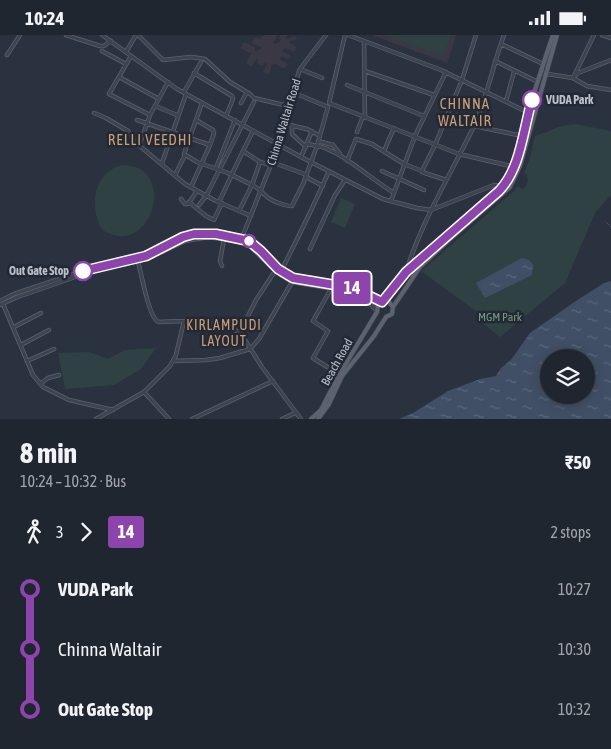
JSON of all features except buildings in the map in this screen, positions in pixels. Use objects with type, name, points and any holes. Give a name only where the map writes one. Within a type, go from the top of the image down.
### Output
[{"type":"main road","points":[[552,35],[543,74],[533,115],[514,179],[507,190],[420,267],[393,307],[392,314],[386,317],[381,316],[377,312],[378,305],[383,302],[406,272],[503,186],[517,167],[528,112],[543,74],[557,35]]},
{"type":"main road","points":[[383,302],[389,303],[393,307]]},
{"type":"main road","name":"Beach Road","points":[[311,419],[321,410],[377,312]]},
{"type":"main road","name":"Beach Road","points":[[318,419],[329,404],[340,375],[374,336],[386,317]]},
{"type":"street","points":[[7,55],[20,35]]},
{"type":"street","points":[[66,35],[100,46],[104,46],[110,41]]},
{"type":"street","points":[[102,35],[185,93],[372,194],[391,201],[431,210],[494,185],[503,186],[507,190]]},
{"type":"street","points":[[126,52],[137,35],[163,60],[191,57],[205,59],[230,82],[254,98],[288,106]]},
{"type":"street","name":"Chinna Waltair Road","points":[[241,240],[262,190],[278,144],[300,69],[326,35]]},
{"type":"street","points":[[185,155],[262,190],[265,195],[274,200],[292,206],[306,176],[320,136],[346,35],[446,72],[533,115]]},
{"type":"street","points":[[346,161],[356,139],[372,143],[404,164],[422,171],[462,80],[476,35]]},
{"type":"street","points":[[406,272],[431,210],[474,126],[504,35]]},
{"type":"street","points":[[573,78],[594,35]]},
{"type":"street","points":[[602,35],[609,37]]},
{"type":"street","points":[[357,133],[364,117],[364,41]]},
{"type":"street","points":[[501,44],[541,63]]},
{"type":"street","points":[[102,51],[126,64]]},
{"type":"street","points":[[130,56],[109,94],[150,115]]},
{"type":"street","points":[[573,78],[578,73],[611,60]]},
{"type":"street","points":[[495,61],[514,72],[536,81]]},
{"type":"street","points":[[162,163],[185,93],[201,62]]},
{"type":"street","points":[[300,69],[322,77]]},
{"type":"street","points":[[365,71],[434,95]]},
{"type":"street","points":[[391,201],[415,136],[446,72]]},
{"type":"street","points":[[506,101],[514,72]]},
{"type":"street","points":[[194,73],[232,96],[233,99],[226,115]]},
{"type":"street","points":[[543,74],[573,78],[587,86],[611,90]]},
{"type":"street","points":[[119,77],[159,99]]},
{"type":"street","points":[[139,145],[150,115],[168,82]]},
{"type":"street","points":[[347,85],[424,116]]},
{"type":"street","points":[[241,103],[247,92]]},
{"type":"street","points":[[292,93],[394,128],[458,154],[517,167]]},
{"type":"street","points":[[217,169],[254,102]]},
{"type":"street","points":[[174,175],[185,155],[184,153],[202,103]]},
{"type":"street","points":[[155,106],[177,115]]},
{"type":"street","points":[[94,113],[130,133],[135,143],[197,191],[251,216]]},
{"type":"street","points":[[137,120],[210,145]]},
{"type":"street","points":[[191,187],[214,133],[213,130],[196,120]]},
{"type":"street","points":[[199,205],[206,196],[235,121]]},
{"type":"street","points":[[285,123],[312,131],[320,136]]},
{"type":"street","points":[[292,125],[292,134],[307,145],[327,149],[340,155]]},
{"type":"street","points":[[474,126],[523,136]]},
{"type":"street","points":[[384,151],[394,128]]},
{"type":"street","points":[[189,202],[214,220],[232,175],[253,131]]},
{"type":"street","points":[[301,157],[312,131]]},
{"type":"street","points":[[318,141],[333,145],[346,161],[394,193]]},
{"type":"street","points":[[243,151],[260,162],[306,176],[323,186]]},
{"type":"street","points":[[240,211],[260,162]]},
{"type":"street","points":[[281,271],[330,171]]},
{"type":"street","points":[[382,171],[424,190]]},
{"type":"street","points":[[422,172],[446,180]]},
{"type":"street","points":[[310,249],[335,195],[345,180]]},
{"type":"street","points":[[181,199],[186,205],[197,191]]},
{"type":"street","points":[[138,260],[183,237],[194,234],[216,234],[255,245],[281,271],[293,278],[353,288],[383,302]]},
{"type":"street","points":[[114,410],[69,401],[47,391],[39,384],[33,375],[14,327],[1,303],[14,294],[77,273],[119,261],[138,260],[164,252],[185,241],[209,237],[241,240],[258,253],[274,271],[292,282],[352,292],[364,298],[377,312]]},
{"type":"street","points":[[222,266],[220,261],[224,239]]},
{"type":"street","points":[[138,260],[155,319],[158,321],[216,324],[240,331],[250,349],[301,419]]},
{"type":"street","points":[[240,331],[274,271]]},
{"type":"street","points":[[174,361],[220,358],[250,349],[259,339],[292,282]]},
{"type":"street","points":[[333,284],[313,321],[328,331],[313,358],[340,375]]},
{"type":"street","points":[[14,327],[41,313]]},
{"type":"street","points":[[96,419],[144,392],[174,361],[184,321]]},
{"type":"street","points":[[21,345],[49,330]]},
{"type":"street","points":[[27,361],[54,349]]},
{"type":"street","points":[[39,384],[48,378],[59,375]]},
{"type":"street","points":[[192,419],[273,381]]},
{"type":"street","points":[[144,392],[169,419]]},
{"type":"street","points":[[282,419],[295,413]]},
{"type":"shaded area","points":[[266,35],[278,35],[274,44],[280,42],[280,35],[288,35],[287,39],[295,36],[297,40],[290,41],[289,43],[297,47],[294,52],[285,48],[282,51],[291,56],[289,59],[282,56],[280,59],[288,64],[284,69],[276,64],[272,65],[269,75],[263,72],[267,64],[264,63],[262,66],[257,63],[258,60],[256,59],[252,67],[246,63],[252,54],[240,48],[244,42],[255,47],[255,51],[262,49],[251,43],[255,37],[260,39]]},
{"type":"shaded area","points":[[372,35],[456,35],[447,63]]},
{"type":"green space","points":[[383,35],[452,35],[443,56]]},
{"type":"green space","name":"VUDA Park","points":[[576,124],[611,131],[611,195],[595,213],[565,283],[500,337],[481,322],[480,314],[421,271],[514,191],[517,186],[524,189],[528,182],[527,175],[524,173],[535,136],[558,127]]},
{"type":"green space","points":[[121,165],[139,168],[149,178],[154,192],[153,207],[147,220],[137,231],[124,236],[108,233],[103,230],[96,214],[95,206],[96,191],[102,178],[113,168]]},
{"type":"green space","points":[[341,198],[355,204],[345,228],[331,222]]},
{"type":"green space","points":[[156,348],[141,369],[114,385],[65,389],[58,353],[89,352],[108,359],[125,350]]},
{"type":"water","points":[[522,258],[529,260],[533,265],[532,275],[485,298],[476,283]]},
{"type":"water","points":[[611,281],[611,419],[399,419],[413,413],[448,391],[480,379],[496,376],[501,368],[511,360],[530,333],[604,283]]},
{"type":"waterway","points":[[606,222],[611,227]]},
{"type":"bus line","name":"14","points":[[83,271],[119,261],[138,259],[183,237],[207,233],[249,241],[282,273],[293,278],[344,285],[382,302],[406,272],[499,191],[509,179],[532,100]]},
{"type":"place","name":"VUDA Park","points":[[532,100]]},
{"type":"place","name":"Out Gate Stop","points":[[83,271]]},
{"type":"district","name":"CHINNA WALTAIR","points":[[465,112]]},
{"type":"district","name":"RELLI VEEDHI","points":[[150,139]]},
{"type":"district","name":"KIRLAMPUDI LAYOUT","points":[[224,333]]},
{"type":"park label","name":"MGM Park","points":[[500,317]]}]
